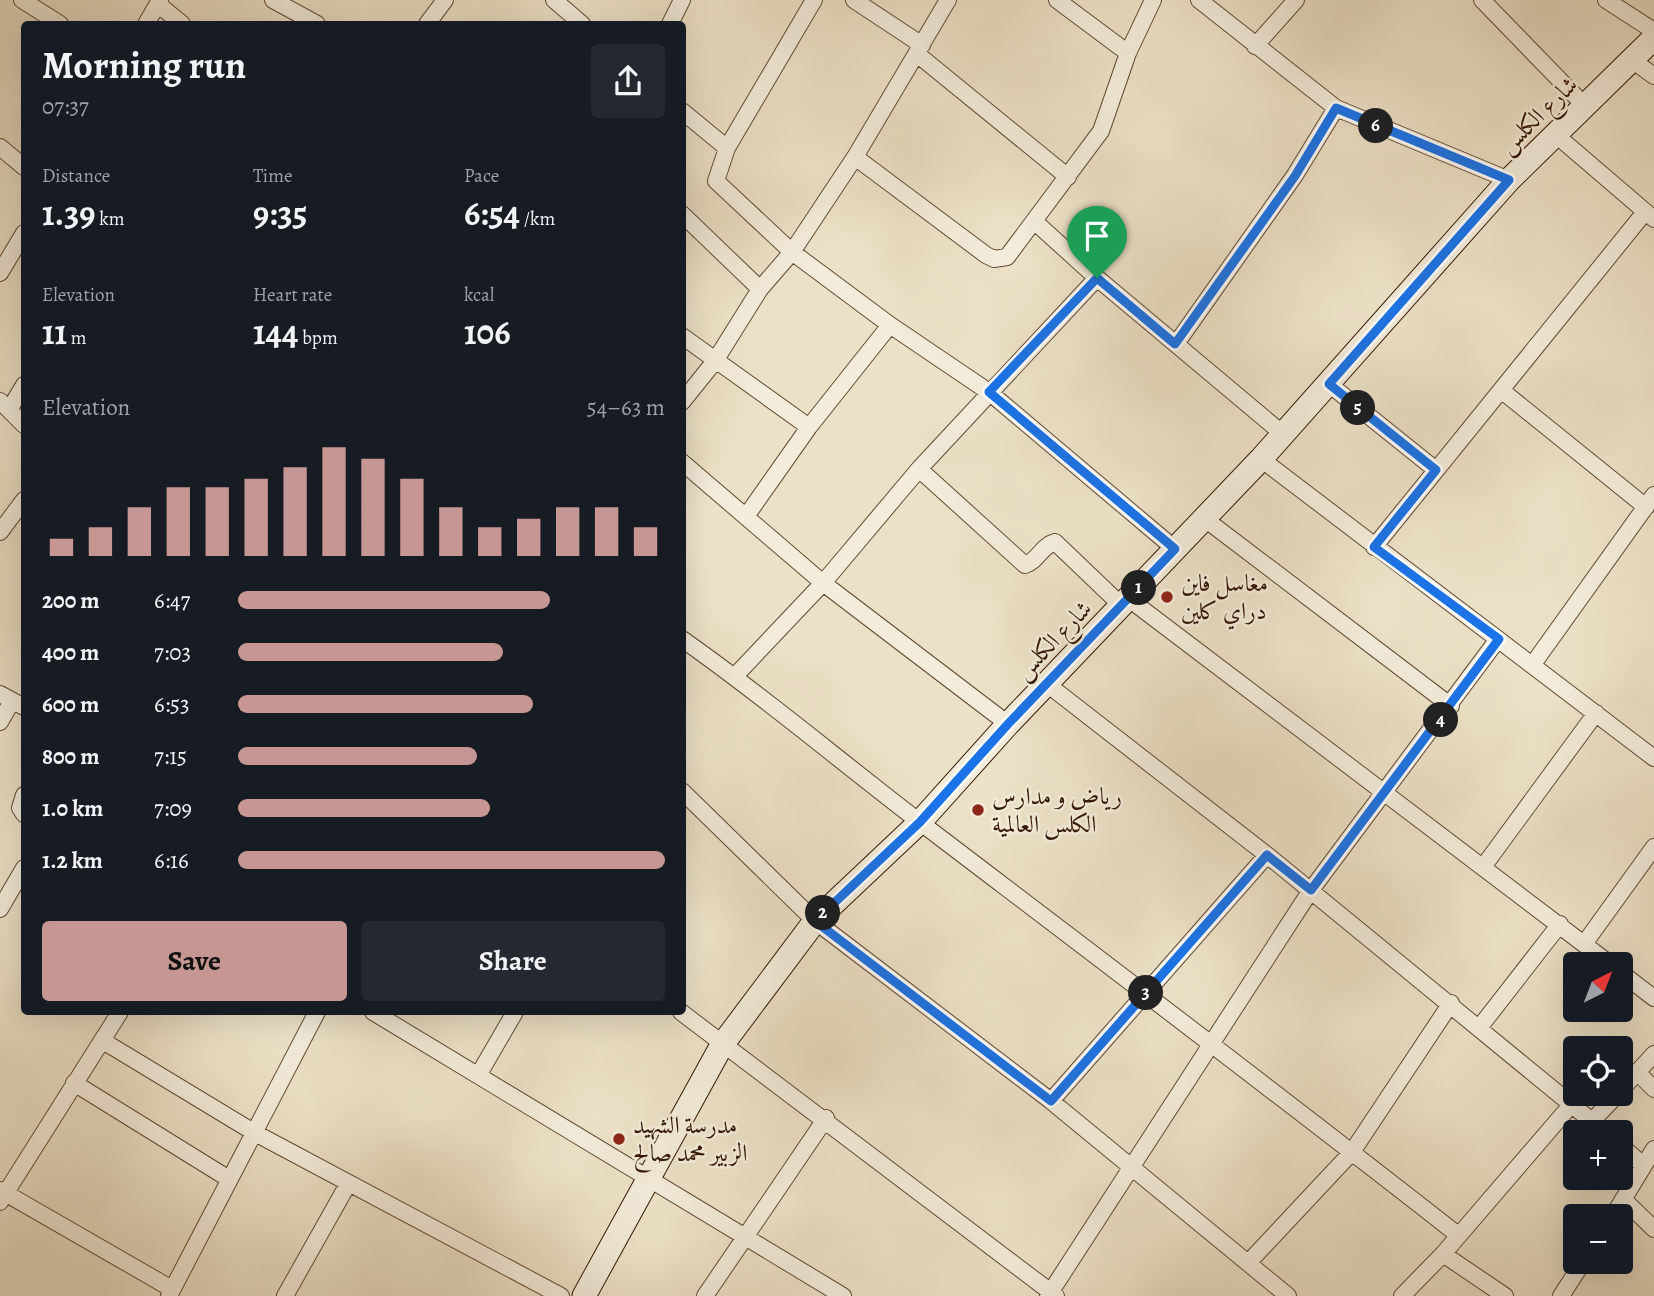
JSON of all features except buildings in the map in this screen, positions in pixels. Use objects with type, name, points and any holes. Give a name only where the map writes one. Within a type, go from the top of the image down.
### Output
[{"type":"street","points":[[22,0],[55,21]]},
{"type":"street","points":[[275,0],[312,21]]},
{"type":"street","points":[[430,21],[445,0]]},
{"type":"street","points":[[554,0],[578,21]]},
{"type":"street","points":[[672,21],[682,0]]},
{"type":"street","points":[[814,0],[727,148],[716,181],[792,252],[890,325],[989,392],[1175,549]]},
{"type":"street","points":[[854,0],[919,50],[1068,177]]},
{"type":"street","points":[[686,397],[715,361],[760,289],[792,252],[855,158],[948,0]]},
{"type":"street","points":[[1057,0],[1128,53]]},
{"type":"street","points":[[855,158],[994,259],[1007,257],[1101,131],[1128,53],[1153,0]]},
{"type":"street","points":[[1199,0],[1336,108],[1509,180]]},
{"type":"street","points":[[1255,46],[1296,0]]},
{"type":"street","points":[[1482,0],[1585,106]]},
{"type":"street","points":[[1606,0],[1654,31]]},
{"type":"street","points":[[148,21],[159,2],[179,21]]},
{"type":"street","name":"شارع الكلس","points":[[584,1296],[722,1045],[815,921],[920,822],[1008,724],[1261,459],[1509,180],[1654,38]]},
{"type":"street","points":[[1632,60],[1654,76]]},
{"type":"street","points":[[1175,344],[1295,176],[1336,108]]},
{"type":"street","points":[[686,114],[727,148]]},
{"type":"street","points":[[1374,547],[1501,390],[1650,215],[1556,135]]},
{"type":"street","points":[[0,147],[21,164]]},
{"type":"street","points":[[686,218],[760,289]]},
{"type":"street","points":[[1034,221],[1097,278],[1283,434]]},
{"type":"street","points":[[0,273],[21,238]]},
{"type":"street","points":[[735,676],[823,583],[919,469],[989,392],[1097,278]]},
{"type":"street","points":[[747,515],[809,427],[890,325]]},
{"type":"street","points":[[686,339],[809,427]]},
{"type":"street","points":[[1329,384],[1436,470]]},
{"type":"street","points":[[21,388],[5,406],[21,422]]},
{"type":"street","points":[[1501,390],[1650,501],[1533,664]]},
{"type":"street","points":[[1261,459],[1654,758]]},
{"type":"street","points":[[686,465],[823,583],[1008,724]]},
{"type":"street","points":[[919,469],[1025,565],[1030,564],[1047,545],[1055,542],[1126,603],[1594,952]]},
{"type":"street","points":[[0,531],[21,504]]},
{"type":"street","points":[[1205,519],[1451,706]]},
{"type":"street","points":[[685,1015],[722,1045],[826,1118],[1052,1295],[1128,1167],[1311,890],[1499,639]]},
{"type":"street","points":[[686,642],[735,676],[920,822],[1147,992],[1458,1235]]},
{"type":"street","points":[[1047,684],[1311,890],[1451,1003],[1563,1098]]},
{"type":"street","points":[[0,722],[12,701]]},
{"type":"street","points":[[1483,867],[1596,713]]},
{"type":"street","points":[[686,795],[815,921],[1051,1101],[1128,1167],[1289,1296]]},
{"type":"street","points":[[1584,944],[1654,847]]},
{"type":"street","points":[[1051,1101],[1267,855]]},
{"type":"street","points":[[0,909],[21,873]]},
{"type":"street","points":[[1479,1028],[1560,924]]},
{"type":"street","points":[[1633,982],[1654,998]]},
{"type":"street","points":[[1248,1263],[1352,1152],[1451,1003]]},
{"type":"street","points":[[118,1015],[2,1195],[170,1292],[315,1015]]},
{"type":"street","points":[[378,1015],[648,1176],[746,1240],[843,1296]]},
{"type":"street","points":[[478,1074],[513,1015]]},
{"type":"street","points":[[103,1041],[255,1133],[561,1296]]},
{"type":"street","points":[[1633,1078],[1654,1054]]},
{"type":"street","points":[[1638,1073],[1654,1088]]},
{"type":"street","points":[[74,1083],[229,1179]]},
{"type":"street","points":[[1402,1296],[1443,1254],[1570,1106]]},
{"type":"street","points":[[1572,1106],[1591,1120]]},
{"type":"street","points":[[1593,1120],[1606,1106]]},
{"type":"street","points":[[705,1296],[746,1240],[826,1118]]},
{"type":"street","points":[[1620,1204],[1654,1149]]},
{"type":"street","points":[[1633,1156],[1643,1165]]},
{"type":"street","points":[[285,1296],[348,1184]]},
{"type":"street","points":[[1623,1199],[1654,1229]]},
{"type":"street","points":[[1443,1254],[1505,1296]]},
{"type":"street","points":[[1561,1296],[1575,1274]]},
{"type":"place","name":"مغاسل فاين دراي كلين","points":[[1167,597]]},
{"type":"place","name":"رياض و مدارس الكلس العالمية","points":[[978,810]]},
{"type":"place","name":"مدرسة الشهيد الزبير محمد صالح","points":[[619,1139]]},
{"type":"route","points":[[1336,108],[1509,180],[1329,384],[1436,470],[1374,547],[1499,639],[1311,890],[1267,855],[1051,1101],[815,921],[920,822],[1008,724],[1175,549],[989,392],[1097,278],[1175,344],[1295,176],[1336,108]]}]
